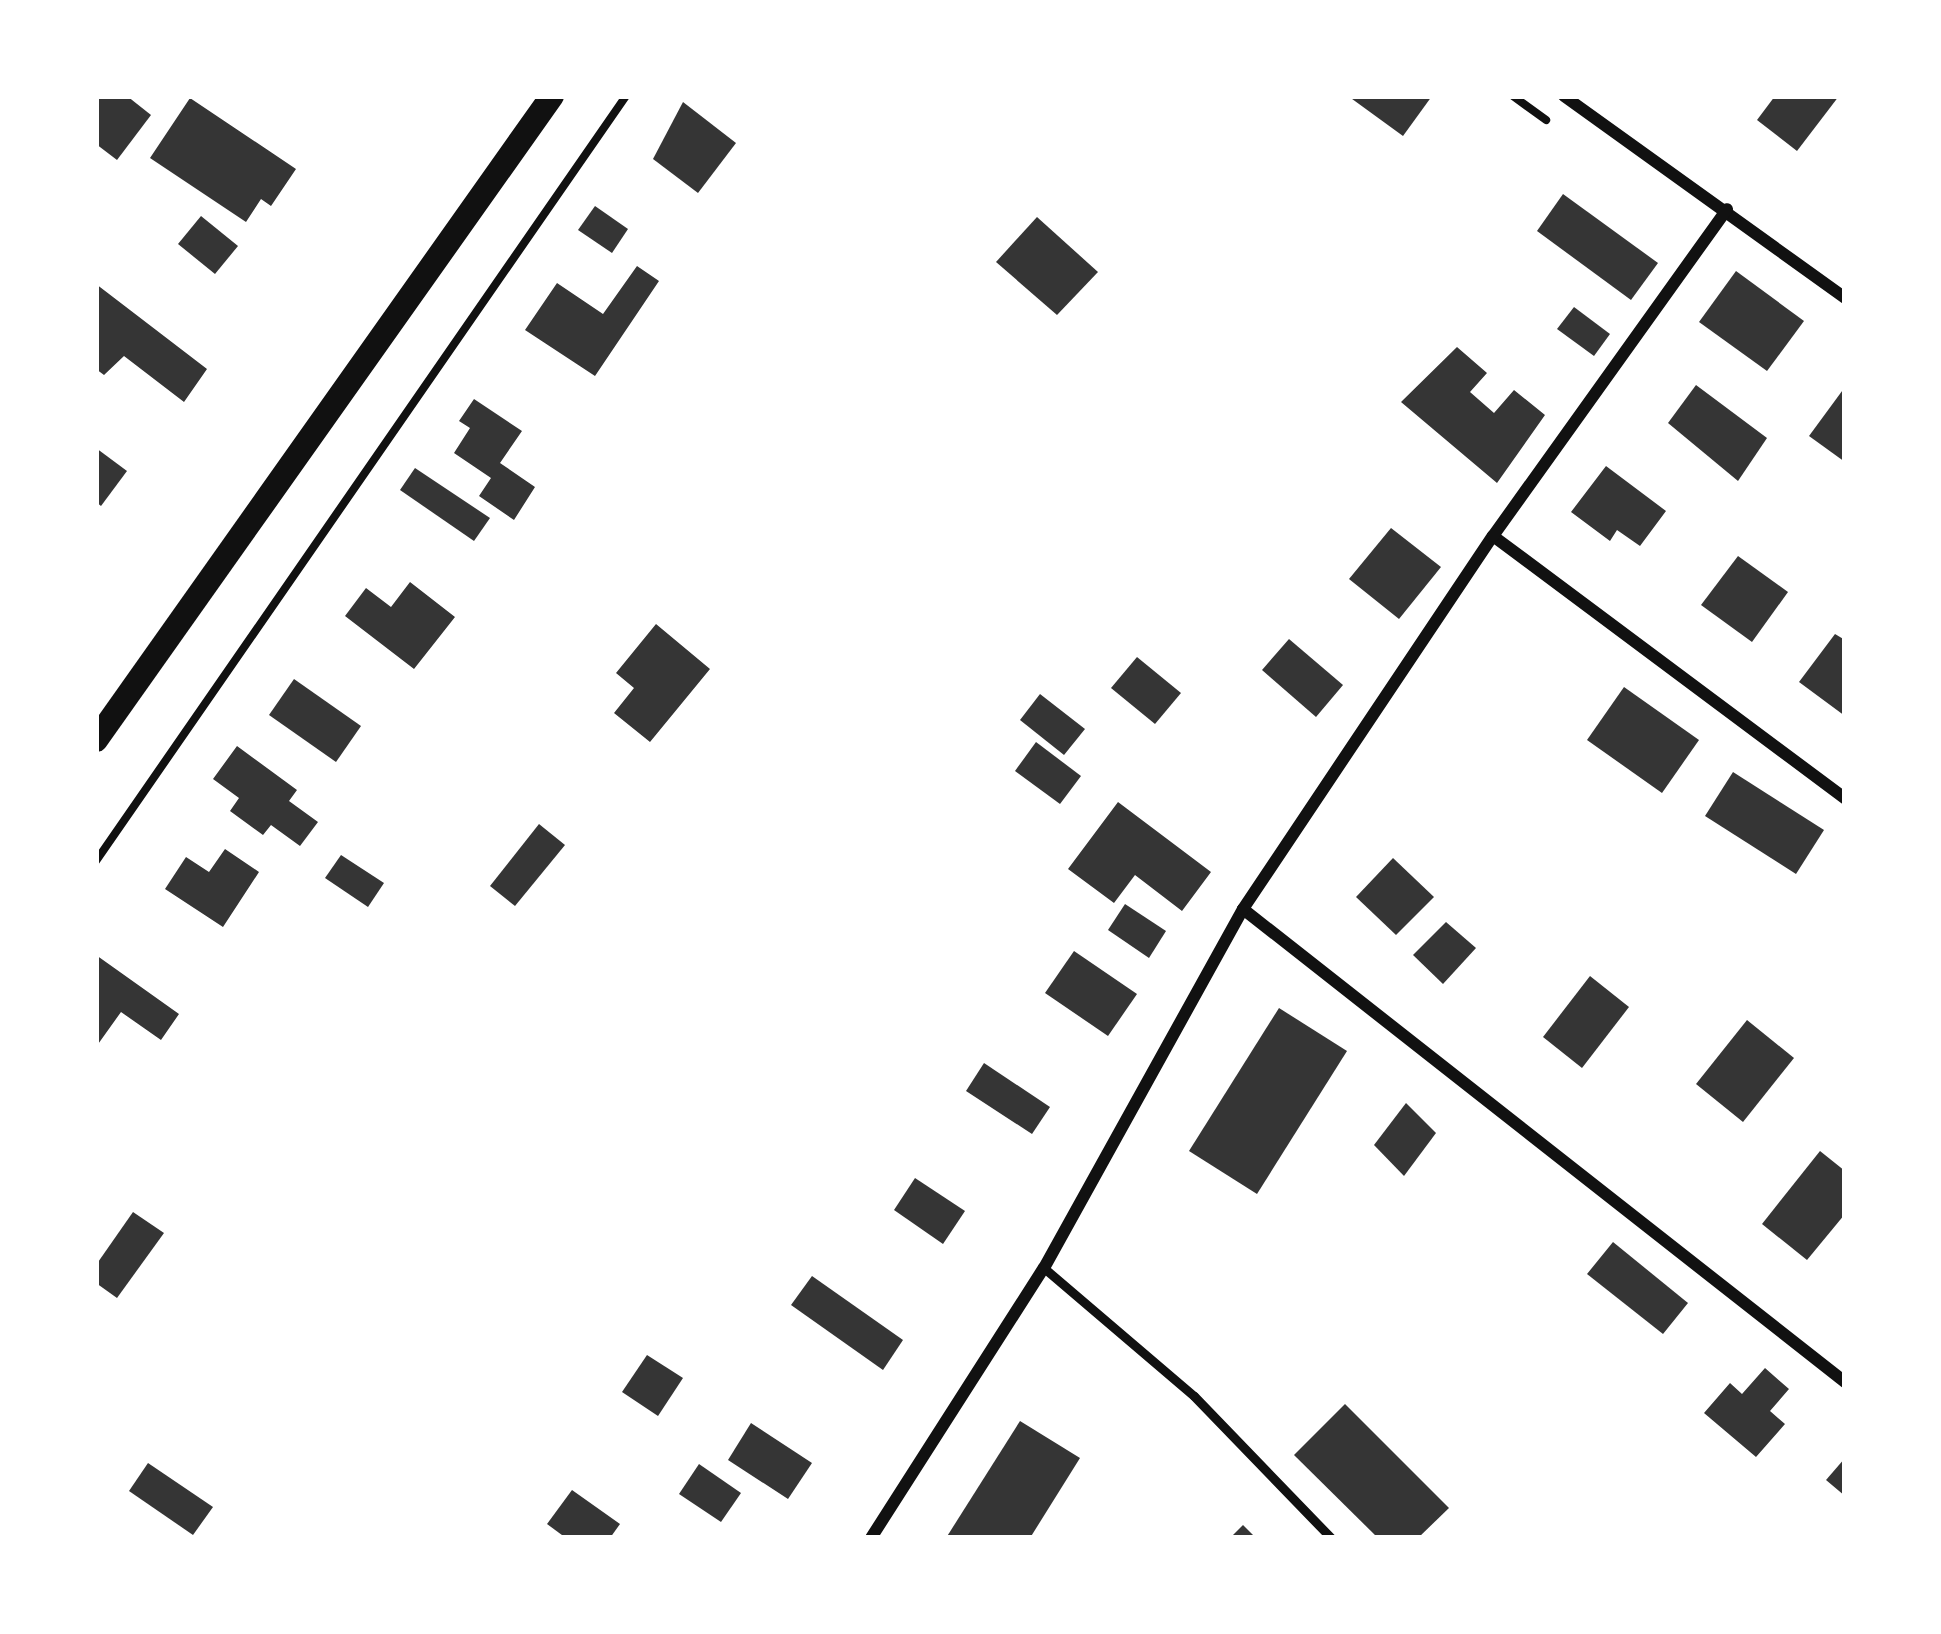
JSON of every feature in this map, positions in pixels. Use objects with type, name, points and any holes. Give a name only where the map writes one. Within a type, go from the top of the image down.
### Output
[{"type":"main road","points":[[96,740],[552,96]]},
{"type":"street","points":[[1564,96],[1845,298]]},
{"type":"street","points":[[872,1538],[1044,1268],[1243,909],[1492,536],[1727,209]]},
{"type":"street","points":[[1492,536],[1845,798]]},
{"type":"street","points":[[1243,909],[1845,1382]]},
{"type":"lane","points":[[1044,1268],[1194,1396],[1331,1538]]},
{"type":"path","points":[[96,861],[626,96]]},
{"type":"building","points":[[96,96],[127,96],[151,115],[117,160],[96,144]]},
{"type":"building","points":[[1348,96],[1432,96],[1403,136]]},
{"type":"building","points":[[1775,96],[1839,96],[1797,151],[1757,120]]},
{"type":"building","points":[[190,98],[296,169],[271,206],[261,199],[246,222],[150,158]]},
{"type":"building","points":[[683,102],[736,143],[698,193],[653,159]]},
{"type":"building","points":[[1563,194],[1658,263],[1631,300],[1537,231]]},
{"type":"building","points":[[595,206],[628,229],[612,253],[578,230]]},
{"type":"building","points":[[201,216],[238,246],[215,274],[178,244]]},
{"type":"building","points":[[1037,217],[1098,272],[1057,315],[996,262]]},
{"type":"building","points":[[637,266],[659,281],[595,376],[525,330],[557,283],[603,314]]},
{"type":"building","points":[[1736,271],[1804,321],[1767,371],[1699,322]]},
{"type":"building","points":[[96,284],[207,369],[184,402],[124,356],[104,375],[96,369]]},
{"type":"building","points":[[1574,307],[1610,334],[1594,356],[1557,329]]},
{"type":"building","points":[[1457,347],[1487,373],[1470,392],[1494,413],[1514,390],[1545,415],[1497,483],[1401,402]]},
{"type":"building","points":[[1696,385],[1767,438],[1738,481],[1668,423]]},
{"type":"building","points":[[1845,387],[1845,462],[1809,436]]},
{"type":"building","points":[[474,399],[522,431],[500,463],[535,487],[514,520],[479,496],[491,478],[454,453],[470,428],[459,421]]},
{"type":"building","points":[[96,448],[127,471],[101,506],[96,502]]},
{"type":"building","points":[[1606,466],[1666,511],[1640,546],[1617,530],[1610,541],[1571,512]]},
{"type":"building","points":[[415,468],[490,518],[474,541],[400,490]]},
{"type":"building","points":[[1391,528],[1441,567],[1399,619],[1349,579]]},
{"type":"building","points":[[1738,556],[1788,592],[1752,642],[1701,605]]},
{"type":"building","points":[[410,582],[455,617],[414,669],[345,616],[366,588],[391,607]]},
{"type":"building","points":[[656,624],[710,669],[650,742],[614,713],[634,688],[616,673]]},
{"type":"building","points":[[1835,634],[1845,640],[1845,716],[1799,682]]},
{"type":"building","points":[[1289,639],[1343,685],[1316,717],[1262,670]]},
{"type":"building","points":[[1137,657],[1181,693],[1155,724],[1111,688]]},
{"type":"building","points":[[294,679],[361,726],[336,762],[269,715]]},
{"type":"building","points":[[1624,687],[1699,740],[1662,793],[1587,740]]},
{"type":"building","points":[[1040,694],[1085,729],[1064,755],[1020,720]]},
{"type":"building","points":[[1036,742],[1081,776],[1060,804],[1015,771]]},
{"type":"building","points":[[237,746],[297,790],[289,801],[318,822],[300,846],[271,825],[263,835],[230,811],[239,798],[213,779]]},
{"type":"building","points":[[1733,772],[1824,830],[1796,874],[1705,816]]},
{"type":"building","points":[[1118,802],[1211,872],[1182,911],[1135,875],[1114,903],[1068,869]]},
{"type":"building","points":[[539,824],[565,845],[515,906],[490,886]]},
{"type":"building","points":[[225,849],[259,872],[223,927],[165,889],[186,857],[209,872]]},
{"type":"building","points":[[341,855],[384,883],[368,907],[325,878]]},
{"type":"building","points":[[1393,858],[1434,897],[1396,935],[1356,897]]},
{"type":"building","points":[[1125,904],[1166,931],[1149,958],[1108,930]]},
{"type":"building","points":[[1446,922],[1476,948],[1443,984],[1413,955]]},
{"type":"building","points":[[1074,951],[1137,994],[1108,1036],[1045,993]]},
{"type":"building","points":[[96,955],[179,1014],[161,1040],[121,1012],[96,1047]]},
{"type":"building","points":[[1590,976],[1629,1007],[1582,1068],[1543,1037]]},
{"type":"building","points":[[1279,1008],[1347,1051],[1257,1194],[1189,1151]]},
{"type":"building","points":[[1747,1020],[1794,1058],[1743,1122],[1696,1084]]},
{"type":"building","points":[[984,1063],[1050,1107],[1032,1134],[966,1091]]},
{"type":"building","points":[[1406,1103],[1436,1133],[1404,1176],[1374,1145]]},
{"type":"building","points":[[1820,1151],[1845,1171],[1845,1214],[1807,1260],[1762,1224]]},
{"type":"building","points":[[915,1178],[965,1211],[943,1244],[894,1210]]},
{"type":"building","points":[[133,1212],[164,1233],[117,1298],[96,1283],[96,1265]]},
{"type":"building","points":[[1613,1242],[1688,1303],[1663,1334],[1587,1274]]},
{"type":"building","points":[[812,1276],[903,1340],[883,1370],[791,1305]]},
{"type":"building","points":[[647,1355],[683,1378],[658,1416],[622,1392]]},
{"type":"building","points":[[1765,1368],[1789,1389],[1770,1411],[1785,1424],[1756,1457],[1704,1413],[1730,1383],[1742,1394]]},
{"type":"building","points":[[1345,1404],[1449,1508],[1418,1538],[1378,1538],[1294,1455]]},
{"type":"building","points":[[1020,1421],[1080,1458],[1030,1538],[946,1538]]},
{"type":"building","points":[[751,1423],[812,1463],[788,1499],[728,1460]]},
{"type":"building","points":[[1845,1458],[1845,1496],[1826,1480]]},
{"type":"building","points":[[148,1463],[213,1507],[193,1535],[129,1491]]},
{"type":"building","points":[[699,1464],[741,1493],[721,1522],[679,1494]]},
{"type":"building","points":[[572,1490],[620,1524],[610,1538],[566,1538],[547,1524]]},
{"type":"building","points":[[1243,1525],[1256,1538],[1230,1538]]}]
